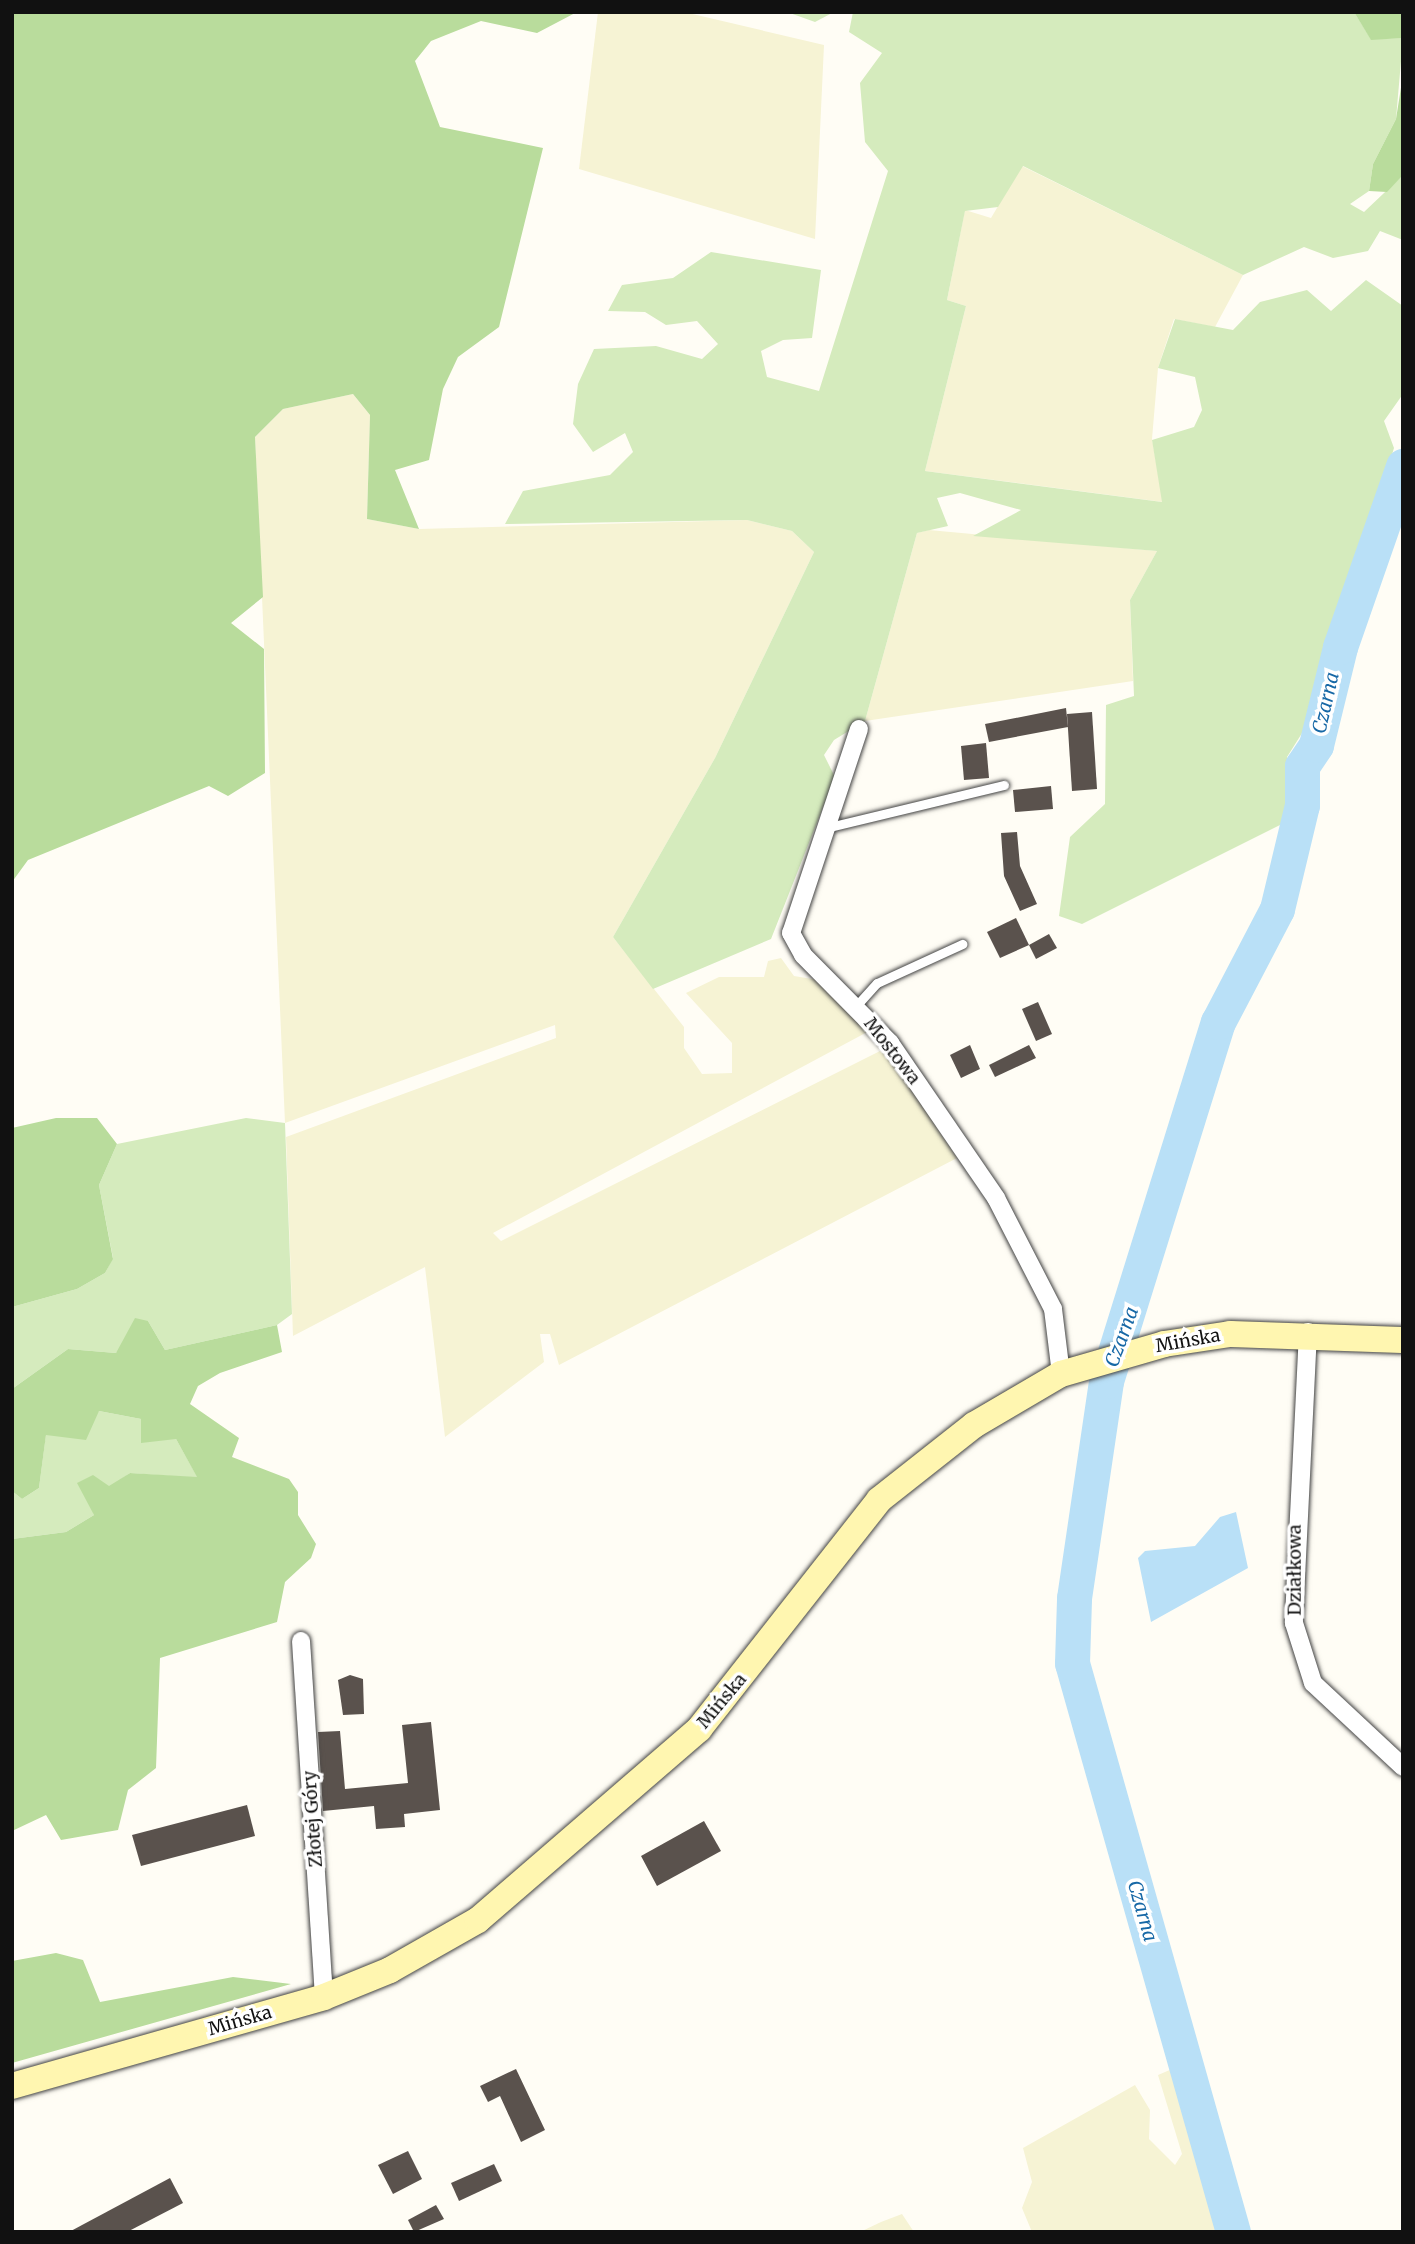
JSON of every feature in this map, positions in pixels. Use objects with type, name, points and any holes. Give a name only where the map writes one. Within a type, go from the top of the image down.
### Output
[{"type":"street","name":"Mostowa","points":[[859,729],[791,933],[803,955],[890,1043],[996,1198],[1053,1309],[1061,1374]]},
{"type":"street","name":"Mińska","points":[[12,2086],[324,1997],[390,1970],[478,1920],[560,1854],[699,1729],[879,1500],[974,1425],[1061,1374],[1164,1344],[1308,1332],[1403,1340]]},
{"type":"street","name":"Działkowa","points":[[1308,1332],[1294,1623],[1313,1683],[1403,1767]]},
{"type":"street","name":"Złotej Góry","points":[[301,1641],[324,1997]]},
{"type":"lane","points":[[827,828],[849,817],[1004,785]]},
{"type":"lane","points":[[856,1006],[877,983],[962,944]]},
{"type":"shaded area","points":[[598,12],[684,12],[824,45],[815,239],[579,169]]},
{"type":"shaded area","points":[[1022,166],[1243,275],[1215,327],[1174,319],[1158,368],[1152,439],[1163,502],[925,471],[966,306],[947,300],[965,210],[991,218]]},
{"type":"shaded area","points":[[353,394],[370,415],[367,519],[419,529],[747,520],[792,531],[814,552],[715,758],[613,937],[684,1027],[684,1048],[702,1074],[732,1073],[732,1043],[686,993],[719,977],[764,977],[768,961],[781,958],[794,976],[818,980],[871,1030],[493,1233],[501,1241],[884,1049],[957,1158],[559,1365],[550,1334],[540,1334],[544,1362],[445,1437],[425,1267],[293,1336],[286,1137],[556,1038],[555,1025],[285,1123],[255,437],[283,409]]},
{"type":"shaded area","points":[[929,530],[1157,551],[1130,600],[1133,681],[865,721],[917,533]]},
{"type":"shaded area","points":[[1179,2066],[1223,2232],[1032,2232],[1022,2208],[1032,2182],[1023,2148],[1135,2085],[1150,2110],[1149,2139],[1175,2165],[1182,2154],[1158,2075]]},
{"type":"shaded area","points":[[902,2214],[914,2232],[860,2232],[881,2222]]},
{"type":"green space","points":[[12,12],[577,12],[537,33],[481,21],[431,41],[415,61],[440,127],[543,148],[499,327],[458,357],[443,389],[429,460],[395,470],[419,529],[367,519],[370,415],[353,394],[283,409],[255,437],[263,597],[231,623],[264,649],[265,773],[228,796],[209,786],[28,860],[12,882]]},
{"type":"green space","points":[[787,12],[834,12],[815,22]]},
{"type":"green space","points":[[853,12],[1354,12],[1371,39],[1403,38],[1396,119],[1373,164],[1369,191],[1350,204],[1364,212],[1403,175],[1403,240],[1380,231],[1368,251],[1333,258],[1304,247],[1243,275],[1023,166],[998,207],[965,211],[947,300],[966,306],[925,471],[1162,502],[1152,440],[1194,427],[1202,410],[1195,377],[1158,368],[1175,319],[1233,330],[1260,302],[1307,290],[1331,311],[1366,280],[1403,306],[1403,394],[1384,421],[1394,448],[1309,722],[1287,757],[1293,788],[1284,823],[1082,924],[1059,916],[1070,837],[1105,804],[1106,705],[1134,696],[1130,600],[1157,551],[973,536],[1021,510],[960,493],[937,498],[948,526],[917,533],[865,721],[834,740],[824,755],[835,777],[771,939],[653,989],[613,937],[715,758],[814,552],[792,531],[747,520],[505,524],[523,491],[610,475],[633,452],[625,433],[593,452],[573,424],[578,384],[594,349],[656,346],[702,359],[718,344],[697,321],[666,325],[645,312],[608,311],[622,285],[673,278],[711,252],[821,270],[812,338],[783,340],[761,351],[767,377],[819,391],[888,171],[865,142],[860,83],[882,53],[849,32]]},
{"type":"green space","points":[[1354,12],[1403,12],[1403,38],[1371,40]]},
{"type":"green space","points":[[1403,75],[1403,175],[1387,192],[1369,191],[1373,164],[1396,119]]},
{"type":"green space","points":[[56,1118],[97,1118],[117,1144],[99,1185],[113,1259],[105,1273],[77,1289],[12,1307],[12,1128]]},
{"type":"green space","points":[[246,1118],[285,1123],[292,1314],[277,1325],[165,1350],[148,1321],[116,1353],[68,1349],[12,1389],[12,1307],[77,1289],[105,1273],[113,1258],[99,1185],[117,1144]]},
{"type":"green space","points":[[135,1318],[148,1321],[165,1350],[277,1325],[282,1352],[220,1373],[198,1386],[190,1404],[239,1438],[232,1457],[289,1479],[298,1492],[298,1515],[316,1544],[311,1558],[285,1582],[277,1622],[160,1658],[156,1768],[128,1790],[118,1830],[61,1840],[46,1815],[12,1831],[12,1539],[66,1532],[94,1515],[77,1483],[93,1475],[109,1486],[130,1473],[197,1477],[176,1439],[141,1443],[141,1419],[99,1411],[86,1440],[46,1435],[39,1488],[22,1499],[12,1491],[12,1389],[68,1349],[116,1353]]},
{"type":"green space","points":[[99,1411],[141,1419],[176,1439],[198,1478],[130,1473],[91,1500],[94,1515],[66,1532],[12,1539],[12,1491],[22,1499],[39,1488],[46,1434]]},
{"type":"green space","points":[[56,1953],[83,1960],[100,2002],[233,1977],[291,1984],[12,2063],[12,1961]]},
{"type":"water","points":[[1236,1512],[1248,1568],[1151,1622],[1138,1558],[1145,1551],[1195,1546],[1220,1517]]},
{"type":"building","points":[[1066,708],[1068,727],[989,742],[985,724]]},
{"type":"building","points":[[1092,712],[1097,789],[1072,791],[1067,714]]},
{"type":"building","points":[[986,743],[989,778],[964,780],[961,746]]},
{"type":"building","points":[[1051,786],[1053,809],[1015,812],[1013,790]]},
{"type":"building","points":[[1017,832],[1020,866],[1037,904],[1020,911],[1004,876],[1001,833]]},
{"type":"building","points":[[1016,918],[1029,945],[1000,958],[987,932]]},
{"type":"building","points":[[1049,934],[1057,948],[1036,959],[1029,945]]},
{"type":"building","points":[[1038,1002],[1052,1034],[1036,1041],[1022,1009]]},
{"type":"building","points":[[970,1045],[980,1069],[961,1078],[950,1055]]},
{"type":"building","points":[[1029,1045],[1036,1058],[995,1077],[989,1065]]},
{"type":"building","points":[[350,1675],[363,1679],[364,1714],[343,1715],[338,1680]]},
{"type":"building","points":[[431,1722],[440,1810],[404,1814],[405,1827],[376,1829],[374,1806],[323,1811],[318,1732],[340,1731],[345,1789],[408,1783],[402,1725]]},
{"type":"building","points":[[247,1805],[255,1836],[141,1866],[132,1835]]},
{"type":"building","points":[[704,1821],[721,1851],[657,1886],[641,1856]]},
{"type":"building","points":[[516,2069],[545,2130],[521,2142],[500,2096],[488,2102],[480,2086]]},
{"type":"building","points":[[408,2151],[422,2179],[393,2194],[378,2165]]},
{"type":"building","points":[[494,2164],[502,2181],[459,2201],[451,2183]]},
{"type":"building","points":[[170,2178],[183,2203],[127,2232],[69,2232]]},
{"type":"building","points":[[436,2205],[444,2219],[414,2232],[408,2220]]},
{"type":"waterway","name":"Czarna","points":[[1233,2232],[1072,1663],[1074,1598],[1106,1381],[1218,1022],[1277,909],[1302,805],[1302,766],[1316,745],[1340,647],[1403,466]]}]
